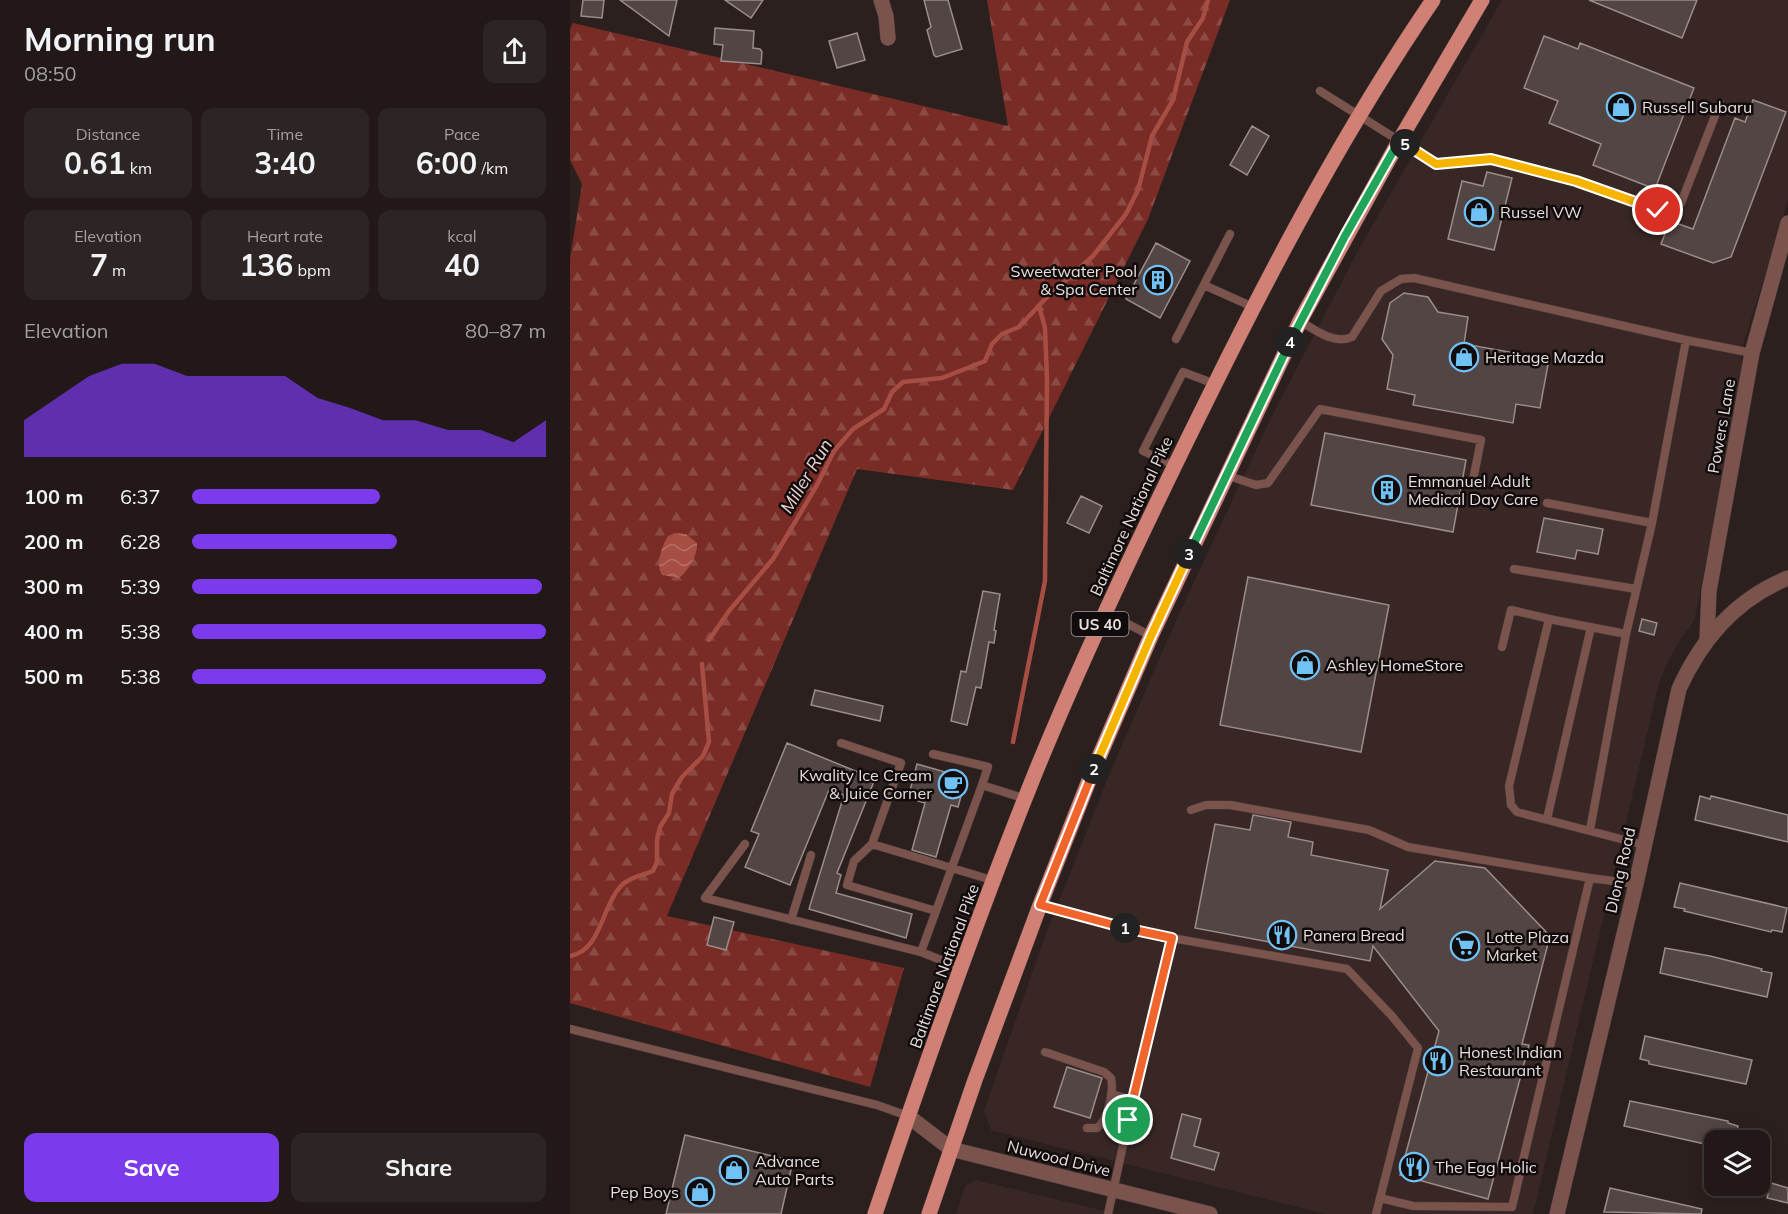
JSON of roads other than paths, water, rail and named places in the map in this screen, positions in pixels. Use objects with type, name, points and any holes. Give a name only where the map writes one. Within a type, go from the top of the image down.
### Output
[{"type":"main road","name":"Baltimore National Pike","points":[[875,1214],[908,1116],[994,881],[1105,612],[1253,307],[1359,116],[1433,0]]},
{"type":"main road","name":"US 40","points":[[929,1214],[1040,905],[1090,778],[1151,636],[1300,321],[1399,141],[1482,0]]},
{"type":"street","points":[[881,0],[886,16],[888,38]]},
{"type":"street","name":"Powers Lane","points":[[1707,639],[1709,591],[1752,353],[1788,224]]},
{"type":"street","name":"Dlong Road","points":[[1557,1214],[1636,884],[1679,689],[1690,664],[1724,619],[1747,599],[1788,578]]},
{"type":"street","name":"Nuwood Drive","points":[[908,1116],[951,1149],[1210,1214]]},
{"type":"lane","points":[[1320,91],[1436,164],[1491,159],[1576,181],[1658,210],[1681,203],[1720,103]]},
{"type":"lane","points":[[1176,339],[1230,234]]},
{"type":"lane","points":[[1300,321],[1325,335],[1345,341],[1352,337],[1381,291],[1401,279],[1414,278],[1752,353]]},
{"type":"lane","points":[[1204,285],[1253,307]]},
{"type":"lane","points":[[1590,830],[1626,633],[1652,523],[1686,340]]},
{"type":"lane","points":[[1175,466],[1143,451],[1183,372],[1215,384]]},
{"type":"lane","points":[[1226,475],[1256,485],[1268,483],[1320,409],[1481,440],[1472,485]]},
{"type":"lane","points":[[1547,503],[1652,523]]},
{"type":"lane","points":[[1514,569],[1636,589]]},
{"type":"lane","points":[[1502,647],[1511,610],[1626,633]]},
{"type":"lane","points":[[1105,612],[1151,636]]},
{"type":"lane","points":[[1550,619],[1509,786],[1511,805],[1517,812],[1644,845]]},
{"type":"lane","points":[[1547,819],[1591,627]]},
{"type":"lane","points":[[841,743],[901,763],[872,844],[855,861],[847,885],[936,911]]},
{"type":"lane","points":[[921,952],[988,767],[933,754]]},
{"type":"lane","points":[[982,785],[1026,799]]},
{"type":"lane","points":[[1191,810],[1206,805],[1230,805],[1369,830],[1408,847],[1590,879],[1636,884]]},
{"type":"lane","points":[[745,844],[705,898],[921,952],[961,968]]},
{"type":"lane","points":[[872,844],[994,881]]},
{"type":"lane","points":[[791,920],[811,855]]},
{"type":"lane","points":[[1380,1198],[1413,1206],[1512,1207],[1590,879]]},
{"type":"lane","points":[[1040,905],[1172,938],[1347,969],[1391,1015],[1418,1048],[1376,1214]]},
{"type":"lane","points":[[1108,1214],[1172,938]]},
{"type":"lane","points":[[570,1029],[877,1105],[908,1116]]},
{"type":"lane","points":[[1045,1052],[1109,1074],[1112,1083],[1111,1094],[1103,1124],[1097,1128],[1087,1128]]},
{"type":"lane","points":[[1111,1094],[1133,1100]]},
{"type":"water","points":[[675,533],[686,534],[697,543],[692,562],[679,578],[662,575],[659,566],[660,555],[666,540],[668,536]]},
{"type":"waterway","name":"Miller Run","points":[[709,640],[729,611],[773,559],[817,485],[834,451],[853,429],[884,409],[892,392],[903,382],[942,378],[985,361],[992,344],[1002,334],[1019,327],[1046,298],[1093,256],[1126,214],[1138,190],[1152,136],[1173,100],[1187,42],[1203,18],[1208,0]]},
{"type":"waterway","points":[[1013,742],[1045,581],[1047,380],[1045,328],[1039,306]]},
{"type":"waterway","name":"Miller Run","points":[[570,956],[588,946],[595,937],[620,887],[631,879],[653,871],[657,862],[657,840],[660,827],[669,813],[672,794],[682,777],[703,756],[709,742],[702,664]]},
{"type":"place","name":"Russell Subaru","points":[[1621,107]]},
{"type":"place","name":"Russel VW","points":[[1479,212]]},
{"type":"place","name":"Sweetwater Pool & Spa Center","points":[[1158,280]]},
{"type":"place","name":"Heritage Mazda","points":[[1464,357]]},
{"type":"place","name":"Emmanuel Adult Medical Day Care","points":[[1387,490]]},
{"type":"place","name":"Ashley HomeStore","points":[[1305,665]]},
{"type":"place","name":"Kwality Ice Cream & Juice Corner","points":[[953,784]]},
{"type":"place","name":"Panera Bread","points":[[1282,935]]},
{"type":"place","name":"Lotte Plaza Market","points":[[1465,946]]},
{"type":"place","name":"Honest Indian Restaurant","points":[[1438,1061]]},
{"type":"place","name":"The Egg Holic","points":[[1414,1167]]},
{"type":"place","name":"Advance Auto Parts","points":[[734,1170]]},
{"type":"place","name":"Pep Boys","points":[[700,1192]]}]
